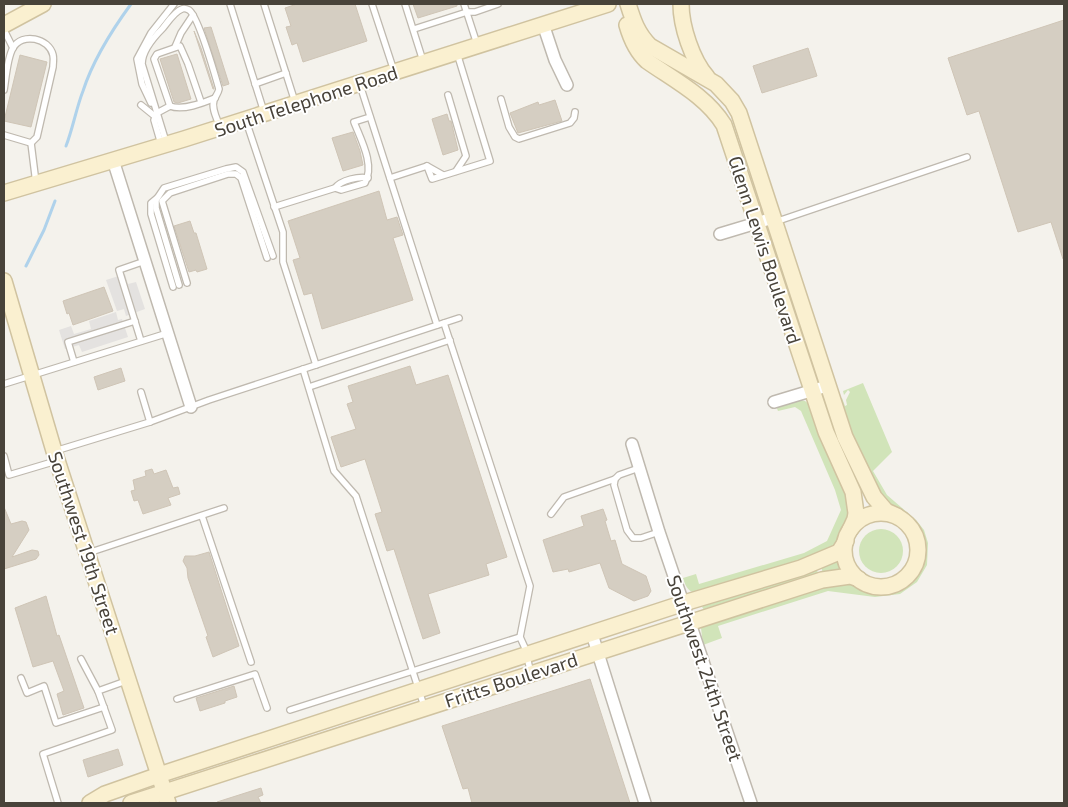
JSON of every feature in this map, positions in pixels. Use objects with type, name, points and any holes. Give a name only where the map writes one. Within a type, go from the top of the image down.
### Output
[{"type":"street","points":[[4,25],[43,4]]},
{"type":"street","name":"South Telephone Road","points":[[4,193],[246,120],[608,4]]},
{"type":"street","name":"Glenn Lewis Boulevard","points":[[627,4],[635,27],[650,46],[712,82]]},
{"type":"street","name":"Glenn Lewis Boulevard","points":[[627,4],[624,18],[640,55],[707,104],[724,125],[826,432],[853,492],[856,513],[848,536]]},
{"type":"street","name":"Glenn Lewis Boulevard","points":[[681,4],[681,18],[700,69],[724,92],[739,113],[845,437],[868,486],[880,506],[897,516]]},
{"type":"street","points":[[543,24],[555,60],[567,85]]},
{"type":"street","points":[[113,160],[191,407]]},
{"type":"street","points":[[720,234],[774,220]]},
{"type":"street","name":"Southwest 19th Street","points":[[4,281],[56,456],[166,798]]},
{"type":"street","points":[[774,402],[827,386]]},
{"type":"street","name":"Southwest 24th Street","points":[[632,444],[659,532],[751,803]]},
{"type":"street","points":[[873,513],[885,513],[897,516],[907,523],[915,533],[918,545],[918,558],[913,569],[905,578],[894,584],[882,587],[869,585],[858,579],[850,570],[845,558],[848,536],[856,522],[864,516],[873,513]]},
{"type":"street","name":"Fritts Boulevard","points":[[90,803],[106,794],[159,775],[684,604],[801,568],[839,552],[848,536]]},
{"type":"street","name":"Fritts Boulevard","points":[[131,803],[166,798],[425,708],[822,580],[850,576],[858,579]]},
{"type":"street","points":[[592,634],[645,803]]},
{"type":"lane","points":[[164,145],[160,122],[142,84],[137,59],[151,32],[174,4]]},
{"type":"lane","points":[[183,4],[193,15],[199,27],[219,89],[213,102],[220,128]]},
{"type":"lane","points":[[230,4],[265,114]]},
{"type":"lane","points":[[264,4],[295,104]]},
{"type":"lane","points":[[372,4],[394,72]]},
{"type":"lane","points":[[405,4],[423,63]]},
{"type":"lane","points":[[464,4],[478,46]]},
{"type":"lane","points":[[414,29],[467,12],[475,12],[500,4]]},
{"type":"lane","points":[[164,145],[154,120],[156,112],[142,64],[142,56],[179,10],[188,9]]},
{"type":"lane","points":[[175,47],[181,33],[193,15]]},
{"type":"lane","points":[[4,30],[13,48]]},
{"type":"lane","points":[[4,90],[13,48],[23,39],[38,40],[46,44],[54,57],[36,137],[31,143],[36,183]]},
{"type":"lane","points":[[170,106],[154,60],[157,54],[180,46],[204,101],[215,113]]},
{"type":"lane","points":[[390,178],[427,166],[432,179],[490,161],[457,52]]},
{"type":"lane","points":[[4,62],[10,57]]},
{"type":"lane","points":[[255,84],[286,73]]},
{"type":"lane","points":[[360,84],[437,325]]},
{"type":"lane","points":[[448,95],[466,156],[456,172]]},
{"type":"lane","points":[[141,105],[156,112],[170,106],[175,108],[187,107],[215,98]]},
{"type":"lane","points":[[501,99],[515,138],[570,124],[575,112]]},
{"type":"lane","points":[[274,207],[335,188],[340,190],[366,183],[370,173],[367,158],[354,122],[370,117]]},
{"type":"lane","points":[[246,120],[283,232],[283,262],[316,365]]},
{"type":"lane","points":[[4,135],[31,143]]},
{"type":"lane","points":[[774,220],[967,157]]},
{"type":"lane","points":[[176,286],[156,208],[156,200],[164,188],[236,167],[243,172],[246,178],[270,257],[241,178],[236,174],[228,174],[170,194],[162,202],[187,283]]},
{"type":"lane","points":[[141,341],[119,270],[145,261]]},
{"type":"lane","points":[[4,456],[10,475],[56,456],[191,407],[459,318]]},
{"type":"lane","points":[[74,362],[68,342],[135,320]]},
{"type":"lane","points":[[444,323],[530,586],[520,637],[531,674]]},
{"type":"lane","points":[[4,384],[168,333]]},
{"type":"lane","points":[[309,387],[450,340]]},
{"type":"lane","points":[[304,369],[334,470],[356,496],[425,708]]},
{"type":"lane","points":[[141,392],[150,422]]},
{"type":"lane","points":[[551,514],[564,497],[615,479],[619,475],[639,468]]},
{"type":"lane","points":[[615,479],[614,485],[627,530],[633,538],[641,538],[659,532]]},
{"type":"lane","points":[[87,554],[224,508]]},
{"type":"lane","points":[[202,516],[251,662]]},
{"type":"lane","points":[[290,710],[520,637]]},
{"type":"lane","points":[[58,803],[43,754],[112,730],[98,691],[81,659]]},
{"type":"lane","points":[[178,699],[255,674],[267,708]]},
{"type":"lane","points":[[21,678],[26,693],[44,686],[56,722],[104,707]]},
{"type":"lane","points":[[98,691],[128,680]]},
{"type":"green space","points":[[863,383],[892,452],[873,471],[887,495],[916,520],[924,530],[928,543],[927,565],[917,582],[900,594],[875,597],[828,591],[718,626],[722,638],[703,645],[701,628],[705,624],[810,588],[831,583],[849,582],[877,592],[889,592],[900,588],[916,573],[922,552],[916,529],[907,520],[888,507],[879,497],[838,401],[842,398],[845,406],[847,405],[846,400],[850,392],[848,390],[844,395],[843,391]]},
{"type":"green space","points":[[799,400],[805,401],[810,405],[843,482],[850,509],[841,539],[826,554],[698,594],[690,591],[683,578],[696,574],[699,584],[804,553],[827,541],[841,510],[835,490],[801,411],[795,407],[778,411],[776,406]]},
{"type":"green space","points":[[881,529],[893,533],[899,539],[903,551],[899,563],[893,569],[881,573],[869,569],[863,563],[859,551],[863,539],[869,533]]},
{"type":"green space","points":[[839,560],[843,569],[823,574],[821,566]]},
{"type":"green space","points":[[816,568],[819,575],[705,611],[702,607],[704,605]]},
{"type":"shaded area","points":[[125,274],[128,284],[136,282],[145,309],[126,316],[124,309],[117,311],[106,280]]},
{"type":"shaded area","points":[[116,312],[118,320],[122,319],[128,337],[82,352],[79,345],[65,349],[59,330],[71,326],[74,334],[91,329],[89,321]]},
{"type":"building","points":[[297,4],[355,4],[367,41],[303,62],[297,43],[292,45],[286,27],[291,26],[285,8]]},
{"type":"building","points":[[413,4],[457,4],[457,6],[418,18]]},
{"type":"building","points":[[1064,20],[1063,259],[1051,222],[1018,232],[979,111],[967,115],[948,58]]},
{"type":"building","points":[[211,27],[229,84],[223,86],[204,28]]},
{"type":"building","points":[[194,31],[201,48],[214,89],[213,89]]},
{"type":"building","points":[[808,48],[817,76],[762,93],[753,66]]},
{"type":"building","points":[[177,54],[191,99],[178,103],[174,102],[160,59]]},
{"type":"building","points":[[20,55],[47,62],[31,127],[4,121]]},
{"type":"building","points":[[555,100],[562,121],[518,133],[510,113],[538,102],[539,105]]},
{"type":"building","points":[[447,114],[449,121],[451,121],[458,150],[443,155],[432,119]]},
{"type":"building","points":[[353,132],[363,165],[343,171],[332,138]]},
{"type":"building","points":[[379,191],[387,220],[397,217],[403,235],[393,238],[413,300],[322,329],[312,293],[304,295],[293,260],[300,258],[288,221]]},
{"type":"building","points":[[190,221],[194,233],[196,233],[207,269],[197,272],[196,270],[189,272],[174,226]]},
{"type":"building","points":[[104,287],[113,311],[73,325],[63,301]]},
{"type":"building","points":[[410,366],[416,385],[448,375],[507,557],[486,564],[489,575],[428,594],[440,633],[423,639],[394,549],[387,551],[375,514],[382,512],[365,459],[341,467],[331,437],[356,429],[347,404],[353,402],[348,386]]},
{"type":"building","points":[[121,368],[125,381],[98,390],[94,377]]},
{"type":"building","points":[[152,469],[154,474],[166,470],[173,488],[178,487],[180,494],[168,498],[171,505],[143,514],[138,500],[134,501],[131,491],[135,490],[133,480],[146,476],[145,471]]},
{"type":"building","points":[[4,507],[11,524],[22,521],[26,522],[29,530],[12,557],[32,550],[38,551],[39,555],[36,559],[4,569]]},
{"type":"building","points":[[603,509],[611,541],[615,540],[622,564],[646,576],[651,591],[648,596],[634,601],[609,588],[600,563],[569,572],[568,569],[553,572],[543,540],[584,526],[581,516]]},
{"type":"building","points":[[209,552],[239,646],[213,657],[206,637],[208,636],[188,578],[187,568],[183,561],[185,556],[195,556]]},
{"type":"building","points":[[46,596],[57,636],[59,635],[84,708],[63,715],[57,694],[64,691],[53,661],[33,667],[15,608]]},
{"type":"building","points":[[590,679],[630,803],[472,803],[468,788],[463,789],[442,726]]},
{"type":"building","points":[[234,686],[237,697],[200,711],[196,698]]},
{"type":"building","points":[[118,749],[123,765],[88,777],[83,760]]},
{"type":"building","points":[[261,788],[263,795],[258,797],[261,803],[217,802]]},
{"type":"waterway","points":[[66,146],[92,68],[110,35],[131,4]]},
{"type":"waterway","points":[[26,266],[44,230],[55,201]]}]
